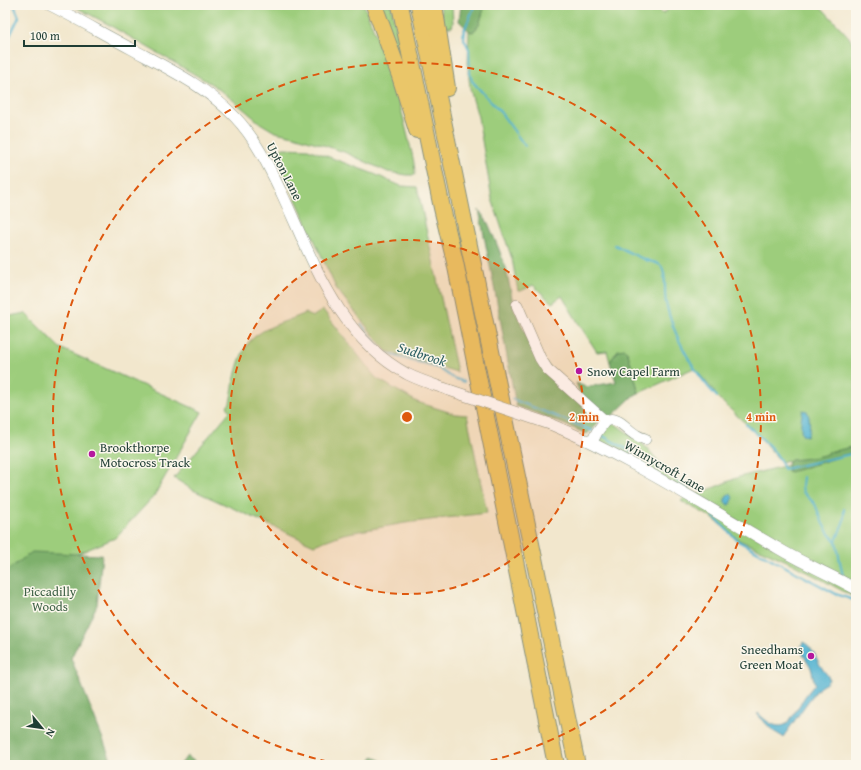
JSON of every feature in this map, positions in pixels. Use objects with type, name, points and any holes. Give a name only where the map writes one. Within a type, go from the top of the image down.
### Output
[{"type":"highway","points":[[374,5],[400,76],[425,159],[442,208]]},
{"type":"highway","points":[[400,5],[442,208],[457,270],[556,765]]},
{"type":"highway","points":[[419,5],[577,765]]},
{"type":"highway","points":[[434,5],[458,152],[460,204]]},
{"type":"street","name":"Upton Lane","points":[[50,5],[190,81],[215,98],[236,117],[249,133],[268,163],[330,296],[353,329],[376,352],[407,374],[449,390]]},
{"type":"street","points":[[517,305],[540,358],[547,369],[605,421]]},
{"type":"street","name":"Winnycroft Lane","points":[[449,390],[550,424],[592,442],[630,461],[778,548],[856,590]]},
{"type":"street","points":[[592,442],[605,421],[612,420],[624,424],[636,435],[645,439]]},
{"type":"green space","points":[[72,5],[364,5],[398,100],[412,154],[415,175],[388,172],[344,152],[294,136],[275,132],[260,123],[213,85]]},
{"type":"green space","points":[[377,5],[391,5],[407,77]]},
{"type":"green space","points":[[440,5],[452,5],[452,27],[444,27]]},
{"type":"green space","points":[[461,5],[485,5],[479,25],[473,32],[469,31],[459,21]]},
{"type":"green space","points":[[485,5],[656,5],[662,14],[675,5],[819,5],[849,37],[856,51],[856,588],[600,442],[599,437],[611,421],[642,443],[672,476],[696,495],[739,477],[789,465],[788,460],[781,462],[758,435],[717,397],[713,390],[694,368],[639,393],[628,354],[618,350],[610,362],[607,351],[597,352],[562,296],[552,303],[533,285],[518,291],[512,259],[492,199],[478,117],[470,89],[468,67],[469,31],[473,32],[479,25]]},
{"type":"green space","points":[[284,148],[308,149],[401,186],[417,187],[457,372],[386,351],[336,288],[276,155],[278,150]]},
{"type":"green space","points":[[479,210],[488,223],[498,247],[506,268],[514,308],[532,348],[598,421],[596,426],[587,434],[516,406]]},
{"type":"green space","points":[[323,310],[376,378],[417,402],[455,414],[467,415],[487,513],[405,523],[343,534],[314,545],[193,490],[174,478],[230,411],[227,406],[230,403],[238,366],[245,348],[251,341],[262,331],[274,325],[306,313],[312,317]]},
{"type":"green space","name":"Brookthorpe Motocross Track","points":[[25,313],[60,348],[202,412],[154,496],[115,538],[32,573],[5,594],[5,317]]},
{"type":"green space","points":[[625,349],[628,354],[639,393],[633,396],[611,417],[600,412],[580,394],[576,383],[586,387],[616,382],[610,362],[618,350]]},
{"type":"green space","points":[[856,446],[856,452],[790,472],[788,471],[787,463],[791,460],[824,455],[830,452]]},
{"type":"green space","points":[[685,497],[856,593],[856,598],[789,562],[739,540],[711,517],[681,501]]},
{"type":"green space","name":"Piccadilly Woods","points":[[32,552],[102,555],[97,605],[71,658],[113,765],[5,765],[5,572]]},
{"type":"green space","points":[[187,756],[199,765],[180,765]]},
{"type":"green space","points":[[374,756],[387,765],[369,765]]},
{"type":"water","points":[[803,410],[807,411],[809,420],[810,427],[807,436],[802,435],[801,432]]},
{"type":"water","points":[[729,494],[732,495],[733,499],[731,504],[728,505],[725,503],[725,499]]},
{"type":"water","points":[[803,642],[810,647],[829,679],[813,695],[783,737],[773,731],[757,714],[758,713],[772,724],[780,726],[788,723],[815,684],[811,668],[802,653]]},
{"type":"waterway","points":[[5,46],[19,17],[14,5]]},
{"type":"waterway","points":[[462,35],[475,5]]},
{"type":"waterway","points":[[465,29],[464,39],[469,49],[470,73],[472,81],[501,113],[525,146]]},
{"type":"waterway","points":[[615,245],[634,255],[657,263],[662,267],[664,272],[665,299],[669,315],[679,340],[700,377],[717,397]]},
{"type":"waterway","name":"Sudbrook","points":[[361,324],[381,350]]},
{"type":"waterway","name":"Sudbrook","points":[[384,353],[438,368],[451,377],[464,382]]},
{"type":"waterway","name":"Sudbrook","points":[[512,399],[593,431]]},
{"type":"waterway","points":[[746,424],[773,450],[778,456],[784,469],[856,453]]},
{"type":"waterway","name":"Sudbrook","points":[[601,435],[652,463],[689,489]]},
{"type":"waterway","points":[[803,477],[803,492],[815,504],[823,524],[829,534],[836,541]]},
{"type":"waterway","points":[[843,577],[836,541],[844,520],[844,509]]},
{"type":"waterway","points":[[714,517],[738,541],[836,594],[856,601]]},
{"type":"place","name":"Snow Capel Farm","points":[[579,371]]},
{"type":"place","name":"Brookthorpe Motocross Track","points":[[92,454]]},
{"type":"place","name":"Sneedhams Green Moat","points":[[811,656]]}]
